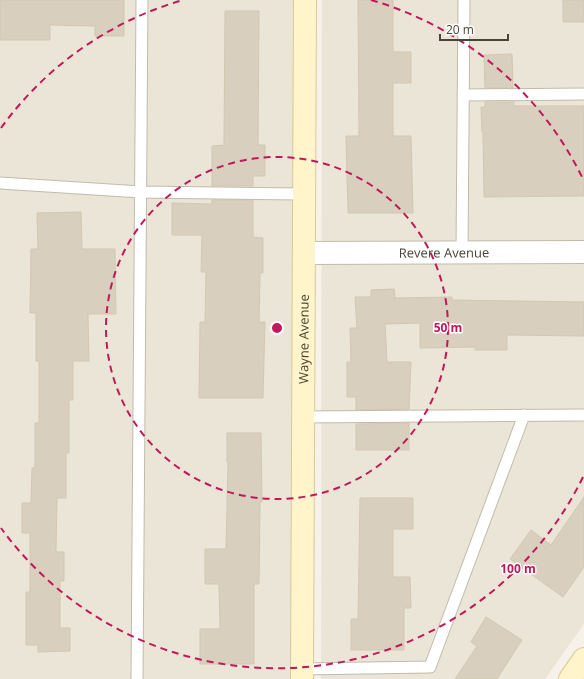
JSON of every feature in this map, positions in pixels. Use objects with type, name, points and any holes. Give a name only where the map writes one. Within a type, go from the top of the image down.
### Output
[{"type":"main road","name":"Wayne Avenue","points":[[302,674],[305,0]]},
{"type":"main road","points":[[570,679],[584,659]]},
{"type":"street","name":"Revere Avenue","points":[[305,253],[584,252]]},
{"type":"lane","points":[[137,679],[142,0]]},
{"type":"lane","points":[[462,252],[464,0]]},
{"type":"lane","points":[[463,95],[584,94]]},
{"type":"lane","points":[[0,183],[141,192],[305,194]]},
{"type":"lane","points":[[302,674],[430,667],[524,415]]},
{"type":"lane","points":[[304,417],[584,415]]},
{"type":"shaded area","points":[[0,0],[312,0],[302,679],[0,679]]},
{"type":"shaded area","points":[[322,0],[584,0],[584,624],[545,679],[321,679]]},
{"type":"building","points":[[0,0],[124,0],[124,36],[95,36],[95,26],[50,25],[50,40],[0,40]]},
{"type":"building","points":[[358,0],[393,0],[393,52],[411,52],[411,83],[393,83],[393,136],[411,136],[413,213],[348,213],[346,136],[359,136]]},
{"type":"building","points":[[563,0],[584,0],[584,22],[563,22]]},
{"type":"building","points":[[225,11],[259,11],[258,145],[265,145],[265,176],[253,176],[253,186],[212,186],[212,146],[224,145]]},
{"type":"building","points":[[512,54],[513,88],[485,88],[484,55]]},
{"type":"building","points":[[485,102],[514,102],[514,106],[584,106],[584,196],[484,197],[481,107],[485,107]]},
{"type":"building","points":[[212,200],[253,200],[253,237],[263,238],[263,273],[260,273],[259,322],[265,322],[263,398],[199,398],[200,322],[205,322],[206,272],[201,272],[202,235],[172,235],[172,203],[212,204]]},
{"type":"building","points":[[81,212],[82,249],[115,249],[116,314],[88,314],[89,361],[73,361],[73,400],[69,400],[69,453],[66,453],[66,498],[57,498],[56,552],[64,552],[64,581],[60,581],[60,628],[70,628],[70,651],[38,652],[38,645],[26,645],[26,592],[30,592],[30,533],[22,533],[22,503],[31,503],[32,468],[35,468],[35,423],[39,423],[39,361],[36,361],[36,313],[30,313],[31,249],[38,249],[37,213]]},
{"type":"building","points":[[394,289],[395,298],[452,297],[452,300],[584,302],[584,336],[507,335],[507,350],[475,350],[475,347],[420,348],[420,323],[385,324],[387,362],[411,362],[409,409],[356,410],[356,397],[347,397],[347,362],[351,362],[350,328],[357,328],[355,297],[371,297],[371,290]]},
{"type":"building","points":[[409,423],[409,450],[356,450],[356,424]]},
{"type":"building","points":[[227,433],[261,433],[262,502],[260,502],[259,584],[254,584],[254,664],[200,664],[200,629],[220,629],[219,584],[205,584],[205,549],[226,549],[228,462]]},
{"type":"building","points":[[584,497],[584,567],[563,597],[510,559],[531,530],[551,545]]},
{"type":"building","points":[[360,498],[413,498],[413,529],[393,529],[393,577],[410,577],[411,608],[404,608],[404,650],[351,650],[351,619],[358,619]]},
{"type":"building","points":[[486,617],[522,640],[497,679],[455,679],[477,646],[471,642]]}]
